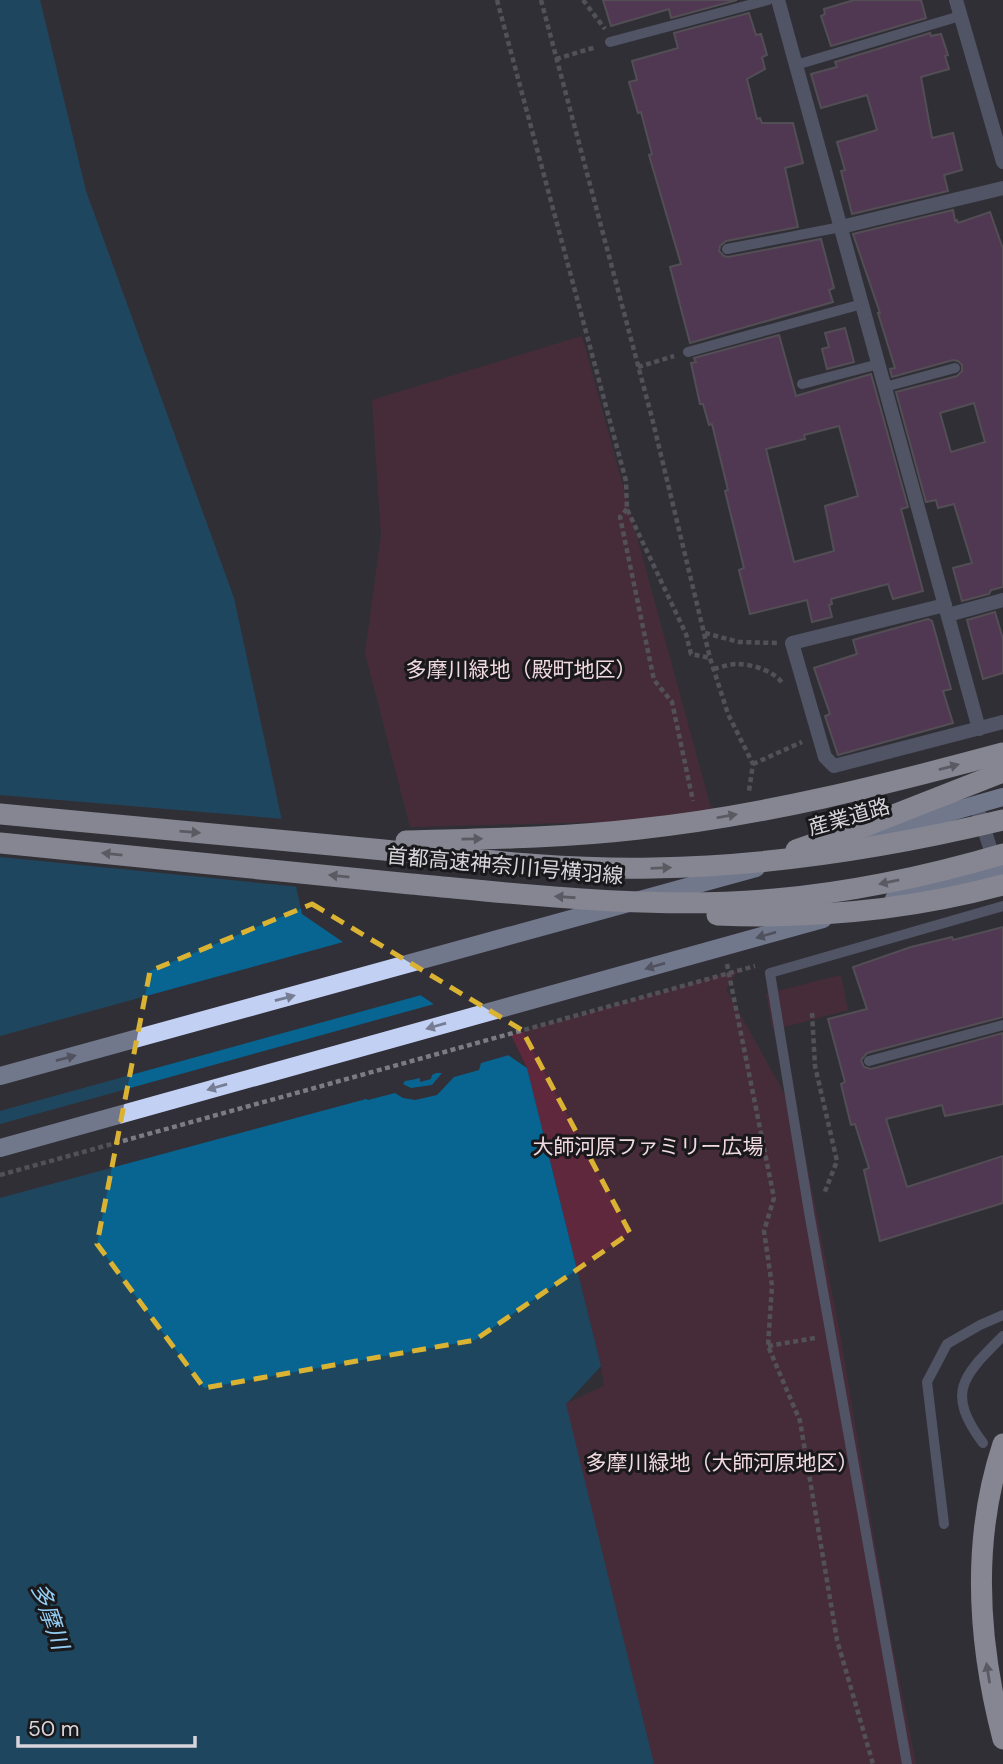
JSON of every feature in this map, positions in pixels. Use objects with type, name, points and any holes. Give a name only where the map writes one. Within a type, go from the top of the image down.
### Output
[{"type":"highway","points":[[305,843],[562,836],[670,825],[840,793],[1003,753]]},
{"type":"highway","points":[[709,874],[809,846],[1003,772]]},
{"type":"highway","name":"首都高速神奈川1号横羽線","points":[[0,814],[600,868],[709,874],[873,848],[1003,820]]},
{"type":"highway","name":"首都高速神奈川1号横羽線","points":[[0,844],[493,892],[597,899],[726,902],[774,899],[1002,870]]},
{"type":"highway","points":[[597,899],[688,913],[786,916],[906,906],[949,899],[1002,870]]},
{"type":"highway","points":[[993,1444],[982,1581],[982,1624],[987,1671],[1003,1740]]},
{"type":"main road","name":"産業道路","points":[[0,1076],[709,874],[1003,797]]},
{"type":"main road","points":[[0,1147],[1002,870]]},
{"type":"street","points":[[778,0],[979,729]]},
{"type":"street","points":[[956,0],[1003,162]]},
{"type":"street","points":[[841,227],[1003,188]]},
{"type":"street","points":[[1003,600],[792,643],[825,757],[834,766],[1003,722]]},
{"type":"street","points":[[976,804],[1002,870]]},
{"type":"lane","points":[[610,43],[768,0]]},
{"type":"lane","points":[[796,65],[960,16]]},
{"type":"lane","points":[[727,249],[841,227]]},
{"type":"lane","points":[[688,352],[862,304]]},
{"type":"lane","points":[[802,384],[879,364]]},
{"type":"lane","points":[[885,387],[955,368]]},
{"type":"lane","points":[[908,1764],[831,1336],[770,973],[1003,905]]},
{"type":"lane","points":[[869,1061],[1003,1025]]},
{"type":"lane","points":[[944,1524],[927,1382],[947,1344],[1003,1315]]},
{"type":"lane","points":[[993,1444],[969,1424],[961,1398],[966,1378],[975,1364],[1003,1336]]},
{"type":"path","points":[[498,0],[626,481],[627,509],[685,634],[691,654],[710,658]]},
{"type":"path","points":[[541,0],[638,367],[710,658],[728,714],[752,764],[747,803]]},
{"type":"path","points":[[556,59],[610,43],[606,30],[583,0]]},
{"type":"path","points":[[638,367],[688,352]]},
{"type":"path","points":[[705,633],[739,642],[792,643]]},
{"type":"path","points":[[714,669],[737,664],[767,671],[779,677],[786,689]]},
{"type":"path","points":[[798,729],[806,753]]},
{"type":"path","points":[[752,764],[802,742]]},
{"type":"path","points":[[0,1175],[738,970]]},
{"type":"path","points":[[812,1013],[815,1066],[837,1161],[822,1199]]},
{"type":"path","points":[[774,1198],[764,1231],[772,1286],[768,1346],[800,1421],[837,1640],[873,1764]]},
{"type":"path","points":[[768,1346],[831,1336]]},
{"type":"highlighted area","points":[[312,904],[522,1030],[630,1233],[475,1340],[204,1388],[97,1244],[150,971]]},
{"type":"green space","name":"多摩川緑地（殿町地区）","points":[[582,336],[714,819],[410,827],[365,653],[381,535],[372,400]]},
{"type":"green space","name":"多摩川緑地（大師河原地区）","points":[[738,970],[726,989],[798,1118],[840,1334],[889,1629],[916,1764],[654,1764],[565,1404],[604,1386],[527,1068],[511,1035]]},
{"type":"green space","points":[[841,975],[848,1010],[773,1030],[766,994]]},
{"type":"water","name":"多摩川","points":[[0,0],[40,0],[86,191],[234,598],[302,914],[527,1068],[601,1366],[566,1404],[654,1764],[0,1764]]},
{"type":"pier","points":[[0,795],[285,819],[300,887],[0,857]]},
{"type":"pier","points":[[347,941],[425,994],[0,1111],[0,1036]]},
{"type":"pier","points":[[438,1003],[513,1054],[481,1063],[479,1070],[454,1077],[437,1095],[415,1100],[395,1093],[366,1099],[0,1198],[0,1124]],"holes":[[[442,1073],[432,1085],[411,1088],[403,1084],[405,1081],[420,1078],[420,1082],[431,1079],[432,1075]]]},
{"type":"building","points":[[603,0],[737,0],[671,18],[669,9],[611,26]]},
{"type":"building","points":[[854,0],[921,0],[926,18],[831,46],[821,16],[825,14],[824,9]]},
{"type":"building","points":[[749,13],[756,35],[761,34],[767,55],[762,57],[765,69],[747,79],[757,119],[760,118],[762,123],[793,123],[803,163],[785,168],[798,227],[726,241],[719,251],[728,257],[821,239],[834,288],[829,290],[833,302],[690,343],[670,267],[681,264],[649,155],[652,154],[641,112],[638,113],[629,82],[637,80],[632,61],[678,48],[674,33]]},
{"type":"building","points":[[930,33],[931,36],[941,34],[948,55],[945,56],[949,69],[921,77],[932,138],[953,133],[962,170],[944,175],[948,191],[852,214],[841,171],[845,170],[837,142],[877,130],[867,95],[821,108],[811,74],[837,67],[835,62]]},
{"type":"building","points":[[953,210],[958,223],[990,212],[1003,249],[1003,587],[991,590],[989,594],[962,601],[953,568],[972,563],[954,504],[938,508],[936,500],[926,502],[896,392],[957,376],[962,371],[962,365],[953,360],[892,377],[890,369],[895,368],[880,313],[853,234]],"holes":[[[974,403],[985,442],[951,452],[940,413]]]},
{"type":"building","points":[[845,328],[854,362],[827,369],[822,349],[829,347],[825,333]]},
{"type":"building","points":[[779,335],[796,396],[871,374],[908,507],[901,509],[923,591],[893,599],[888,584],[831,599],[832,604],[829,605],[832,617],[812,622],[807,600],[750,614],[739,570],[744,568],[725,491],[728,490],[712,424],[709,425],[703,404],[700,404],[691,363],[696,362],[694,358]],"holes":[[[839,426],[858,496],[825,506],[834,551],[794,562],[766,449],[805,439],[804,435]]]},
{"type":"building","points":[[995,612],[1003,639],[1003,673],[983,679],[967,620]]},
{"type":"building","points":[[928,619],[932,621],[951,689],[943,691],[953,723],[838,755],[825,716],[830,714],[814,668],[857,654],[853,640]]},
{"type":"building","points":[[1003,927],[1003,1017],[867,1053],[861,1060],[864,1067],[871,1069],[1003,1033],[1003,1104],[945,1116],[942,1105],[886,1119],[907,1187],[1003,1156],[1003,1203],[880,1241],[864,1170],[869,1168],[855,1124],[851,1125],[841,1084],[845,1082],[828,1019],[867,1009],[853,967],[911,947]]},
{"type":"park label","name":"大師河原ファミリー広場","points":[[648,1147]]}]
